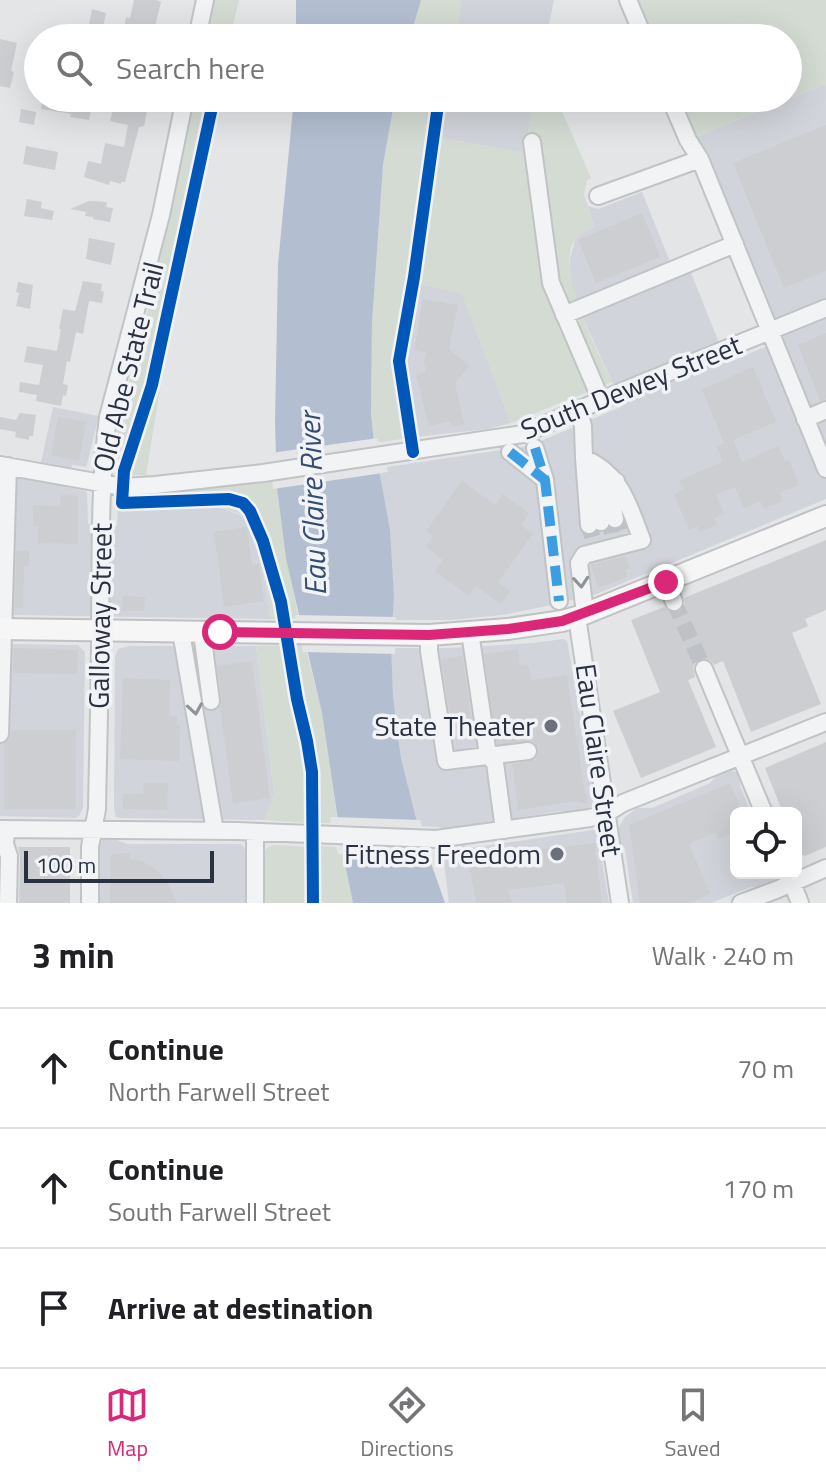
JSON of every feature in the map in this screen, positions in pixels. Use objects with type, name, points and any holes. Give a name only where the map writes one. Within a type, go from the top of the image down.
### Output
[{"type":"main road","points":[[1,629],[418,635],[549,623],[581,615],[826,516]]},
{"type":"street","points":[[200,24],[205,0]]},
{"type":"street","points":[[628,0],[638,24]]},
{"type":"street","name":"Galloway Street","points":[[90,903],[90,847],[97,809],[102,484],[108,417],[161,215],[182,112]]},
{"type":"street","points":[[676,112],[700,159],[826,469]]},
{"type":"street","points":[[532,142],[551,283],[601,400]]},
{"type":"street","points":[[598,196],[700,159]]},
{"type":"street","points":[[564,315],[735,244]]},
{"type":"street","name":"South Dewey Street","points":[[4,466],[123,487],[263,473],[523,434],[826,308]]},
{"type":"street","points":[[578,410],[604,472],[642,540],[609,534]]},
{"type":"street","points":[[805,419],[826,410]]},
{"type":"street","points":[[535,448],[545,480],[559,601]]},
{"type":"street","points":[[510,452],[545,480]]},
{"type":"street","points":[[0,734],[4,466]]},
{"type":"street","points":[[604,472],[609,534]]},
{"type":"street","points":[[604,472],[609,534]]},
{"type":"street","name":"Eau Claire Street","points":[[609,534],[579,563],[581,615],[620,903]]},
{"type":"street","points":[[666,582],[674,602]]},
{"type":"street","points":[[192,632],[211,701]]},
{"type":"street","points":[[192,632],[215,831]]},
{"type":"street","points":[[470,632],[488,755],[495,763],[504,830]]},
{"type":"street","points":[[418,635],[429,651],[446,761],[528,751]]},
{"type":"street","points":[[704,669],[762,807]]},
{"type":"street","points":[[8,903],[9,856],[3,829],[215,831],[436,839],[607,813],[623,803],[826,722]]},
{"type":"street","points":[[255,832],[255,903]]},
{"type":"street","points":[[802,875],[826,868]]},
{"type":"street","points":[[741,903],[788,879]]},
{"type":"street","points":[[790,879],[800,903]]},
{"type":"shaded area","points":[[213,0],[239,0],[233,24],[208,24]]},
{"type":"shaded area","points":[[421,0],[461,0],[458,24],[414,24]]},
{"type":"shaded area","points":[[461,0],[554,0],[549,24],[458,24]]},
{"type":"shaded area","points":[[628,0],[826,0],[826,84],[802,94],[802,24],[638,24]]},
{"type":"shaded area","points":[[826,84],[826,499],[594,595],[502,615],[451,620],[392,620],[394,597],[379,473],[388,472],[387,467],[529,446],[623,406],[583,318],[570,277],[570,259],[575,240],[594,227],[588,206],[598,209],[642,192],[671,264],[686,260],[727,363],[784,339],[696,137],[757,112],[802,112],[802,94]]},
{"type":"shaded area","points":[[190,112],[214,112],[168,340],[146,475],[130,475],[120,472],[113,457],[121,412],[149,306]]},
{"type":"shaded area","points":[[392,112],[445,112],[437,137],[524,153],[531,112],[562,112],[591,178],[587,180],[584,194],[594,227],[578,236],[571,249],[573,287],[588,331],[612,382],[511,423],[462,294],[417,283],[407,331],[406,370],[416,437],[374,443],[371,413],[372,323],[383,165]]},
{"type":"shaded area","points":[[445,112],[531,112],[524,153],[437,137]]},
{"type":"shaded area","points":[[676,112],[757,112],[688,140]]},
{"type":"shaded area","points":[[416,283],[462,293],[511,423],[487,429],[416,437],[406,370],[407,331]]},
{"type":"shaded area","points":[[53,407],[99,416],[86,467],[72,465],[67,487],[87,493],[88,524],[117,526],[118,508],[211,504],[248,518],[261,559],[271,619],[7,615],[0,475],[37,481]]},
{"type":"shaded area","points":[[276,481],[286,559],[299,618],[271,619],[261,559],[248,517],[211,504],[118,508],[120,503],[130,498],[236,482],[255,484]]},
{"type":"shaded area","points":[[567,641],[594,792],[592,806],[578,813],[560,811],[491,822],[485,827],[446,831],[439,827],[418,826],[401,758],[391,648],[449,648]]},
{"type":"shaded area","points":[[0,644],[78,645],[85,652],[83,808],[76,818],[0,816]]},
{"type":"shaded area","points":[[305,645],[322,713],[337,817],[330,817],[331,823],[317,823],[317,846],[336,847],[338,854],[343,854],[353,903],[265,903],[266,850],[274,845],[308,847],[309,823],[265,820],[274,792],[256,646]]},
{"type":"shaded area","points":[[130,646],[256,646],[274,793],[265,820],[116,817],[115,657],[118,649]]},
{"type":"shaded area","points":[[731,770],[737,773],[749,807],[730,807],[730,879],[775,879],[763,887],[751,887],[711,903],[633,903],[625,849],[618,838],[619,827],[625,817],[637,808],[652,808],[710,783],[716,776]]},
{"type":"shaded area","points":[[593,830],[600,834],[605,845],[602,860],[609,903],[449,903],[444,862],[438,852],[452,846],[470,848]]},
{"type":"shaded area","points":[[102,840],[127,844],[240,844],[247,854],[246,903],[97,903],[97,851]]},
{"type":"water","points":[[296,0],[421,0],[414,24],[296,24]]},
{"type":"water","name":"Eau Claire River","points":[[293,112],[392,112],[383,165],[372,323],[371,413],[390,530],[394,597],[391,642],[393,696],[401,758],[418,826],[445,903],[353,903],[322,713],[286,559],[277,488],[278,264]]},
{"type":"pier","points":[[378,438],[383,473],[273,489],[271,453]]},
{"type":"pier","points":[[295,615],[396,617],[395,654],[303,652]]},
{"type":"pier","points":[[333,817],[420,820],[433,858],[339,854]]},
{"type":"building","points":[[134,0],[161,2],[156,24],[125,24],[126,17],[130,18]]},
{"type":"building","points":[[92,9],[106,13],[104,24],[89,24]]},
{"type":"building","points":[[0,39],[17,43],[10,88],[0,86]]},
{"type":"building","points":[[21,109],[36,112],[34,125],[19,122]]},
{"type":"building","points":[[59,112],[91,112],[89,120],[70,117],[71,114]]},
{"type":"building","points":[[112,112],[147,112],[144,126],[139,127],[125,182],[110,181],[109,185],[84,177],[88,161],[101,164],[105,143],[124,147],[128,125],[110,121]]},
{"type":"building","points":[[826,125],[826,271],[784,288],[733,163]]},
{"type":"building","points":[[26,146],[58,152],[55,170],[23,164]]},
{"type":"building","points":[[27,199],[42,202],[41,208],[54,211],[52,220],[24,216]]},
{"type":"building","points":[[89,201],[107,202],[106,207],[113,208],[110,222],[93,219],[85,216],[86,212],[70,209]]},
{"type":"building","points":[[642,213],[660,257],[596,283],[578,240]]},
{"type":"building","points":[[89,238],[115,243],[111,265],[86,259]]},
{"type":"building","points":[[83,281],[102,284],[101,291],[104,292],[102,303],[89,301],[83,334],[76,332],[63,384],[68,385],[66,396],[63,395],[61,406],[36,401],[37,395],[19,392],[20,382],[39,385],[43,365],[24,362],[27,346],[57,351],[63,309],[75,311]]},
{"type":"building","points":[[18,282],[33,285],[30,309],[16,306]]},
{"type":"building","points":[[423,299],[458,305],[449,349],[469,366],[455,383],[464,424],[452,427],[450,421],[429,427],[416,375],[426,372],[426,352],[414,350]]},
{"type":"building","points":[[826,333],[826,399],[820,401],[798,345]]},
{"type":"building","points":[[753,367],[776,422],[733,440],[742,462],[779,446],[785,462],[789,460],[799,485],[780,493],[783,501],[764,509],[760,501],[744,508],[735,487],[716,494],[724,514],[714,518],[717,525],[700,532],[697,526],[689,530],[674,494],[684,490],[680,480],[723,462],[716,446],[724,443],[702,389]]},
{"type":"building","points":[[20,413],[36,415],[33,436],[29,436],[29,440],[15,437],[16,432],[0,429],[0,417],[16,420]]},
{"type":"building","points":[[58,417],[86,422],[79,461],[51,455]]},
{"type":"building","points":[[462,481],[495,505],[503,494],[529,513],[521,525],[533,534],[498,582],[510,591],[501,604],[476,586],[469,596],[435,571],[443,560],[426,547],[433,536],[426,531]]},
{"type":"building","points":[[61,495],[78,496],[78,544],[38,543],[38,527],[33,527],[33,505],[60,506]]},
{"type":"building","points":[[247,527],[252,565],[259,564],[264,601],[224,607],[214,532]]},
{"type":"building","points":[[826,540],[826,610],[805,619],[808,626],[792,633],[821,704],[751,732],[723,661],[714,665],[710,660],[701,659],[693,667],[695,677],[688,680],[716,747],[641,778],[613,711],[660,692],[631,620],[664,607],[672,613],[679,612],[685,604],[684,598]]},
{"type":"building","points":[[16,551],[29,551],[29,566],[24,566],[23,608],[15,608]]},
{"type":"building","points":[[626,556],[630,568],[625,570],[627,577],[598,588],[591,565]]},
{"type":"building","points":[[123,596],[145,597],[144,611],[122,611]]},
{"type":"building","points":[[14,648],[78,650],[77,674],[13,673]]},
{"type":"building","points":[[518,649],[520,665],[528,664],[531,680],[567,675],[588,797],[586,804],[576,801],[518,810],[512,764],[536,760],[539,749],[533,740],[497,744],[484,654]]},
{"type":"building","points":[[462,656],[473,729],[453,732],[441,659]]},
{"type":"building","points":[[252,661],[270,798],[233,803],[217,666]]},
{"type":"building","points":[[123,678],[170,680],[169,716],[177,716],[177,726],[180,726],[179,761],[120,759]]},
{"type":"building","points":[[11,730],[76,730],[75,809],[4,809],[4,744],[10,739]]},
{"type":"building","points":[[826,742],[826,847],[802,854],[802,807],[781,807],[765,768]]},
{"type":"building","points":[[144,783],[168,783],[167,810],[123,809],[123,794],[143,794]]},
{"type":"building","points":[[730,783],[740,807],[730,807],[730,834],[719,839],[716,832],[689,844],[710,894],[690,903],[640,903],[629,825]]},
{"type":"building","points":[[595,843],[602,903],[567,903],[564,883],[508,890],[513,903],[476,903],[468,858]]},
{"type":"building","points":[[18,847],[70,847],[70,903],[19,903]]},
{"type":"building","points":[[129,853],[130,859],[142,861],[158,871],[167,881],[177,903],[110,903],[111,854]]},
{"type":"tunnel","points":[[622,517],[625,529]]},
{"type":"tunnel","points":[[609,520],[612,533]]},
{"type":"tunnel","points":[[589,525],[592,537]]},
{"type":"tunnel","points":[[674,602],[704,669]]},
{"type":"marked path","points":[[535,448],[545,480],[559,601]]},
{"type":"marked path","points":[[510,452],[545,480]]},
{"type":"cycle path","name":"Old Abe State Trail","points":[[211,112],[152,385],[124,471],[122,503],[229,499],[243,503],[250,511],[263,541],[281,602],[312,772],[313,903]]},
{"type":"cycle path","points":[[413,452],[399,361],[437,112]]},
{"type":"place","name":"State Theater","points":[[551,726]]},
{"type":"place","name":"Fitness Freedom","points":[[557,854]]},
{"type":"route","points":[[220,632],[429,635],[508,629],[562,621],[666,582]]}]
